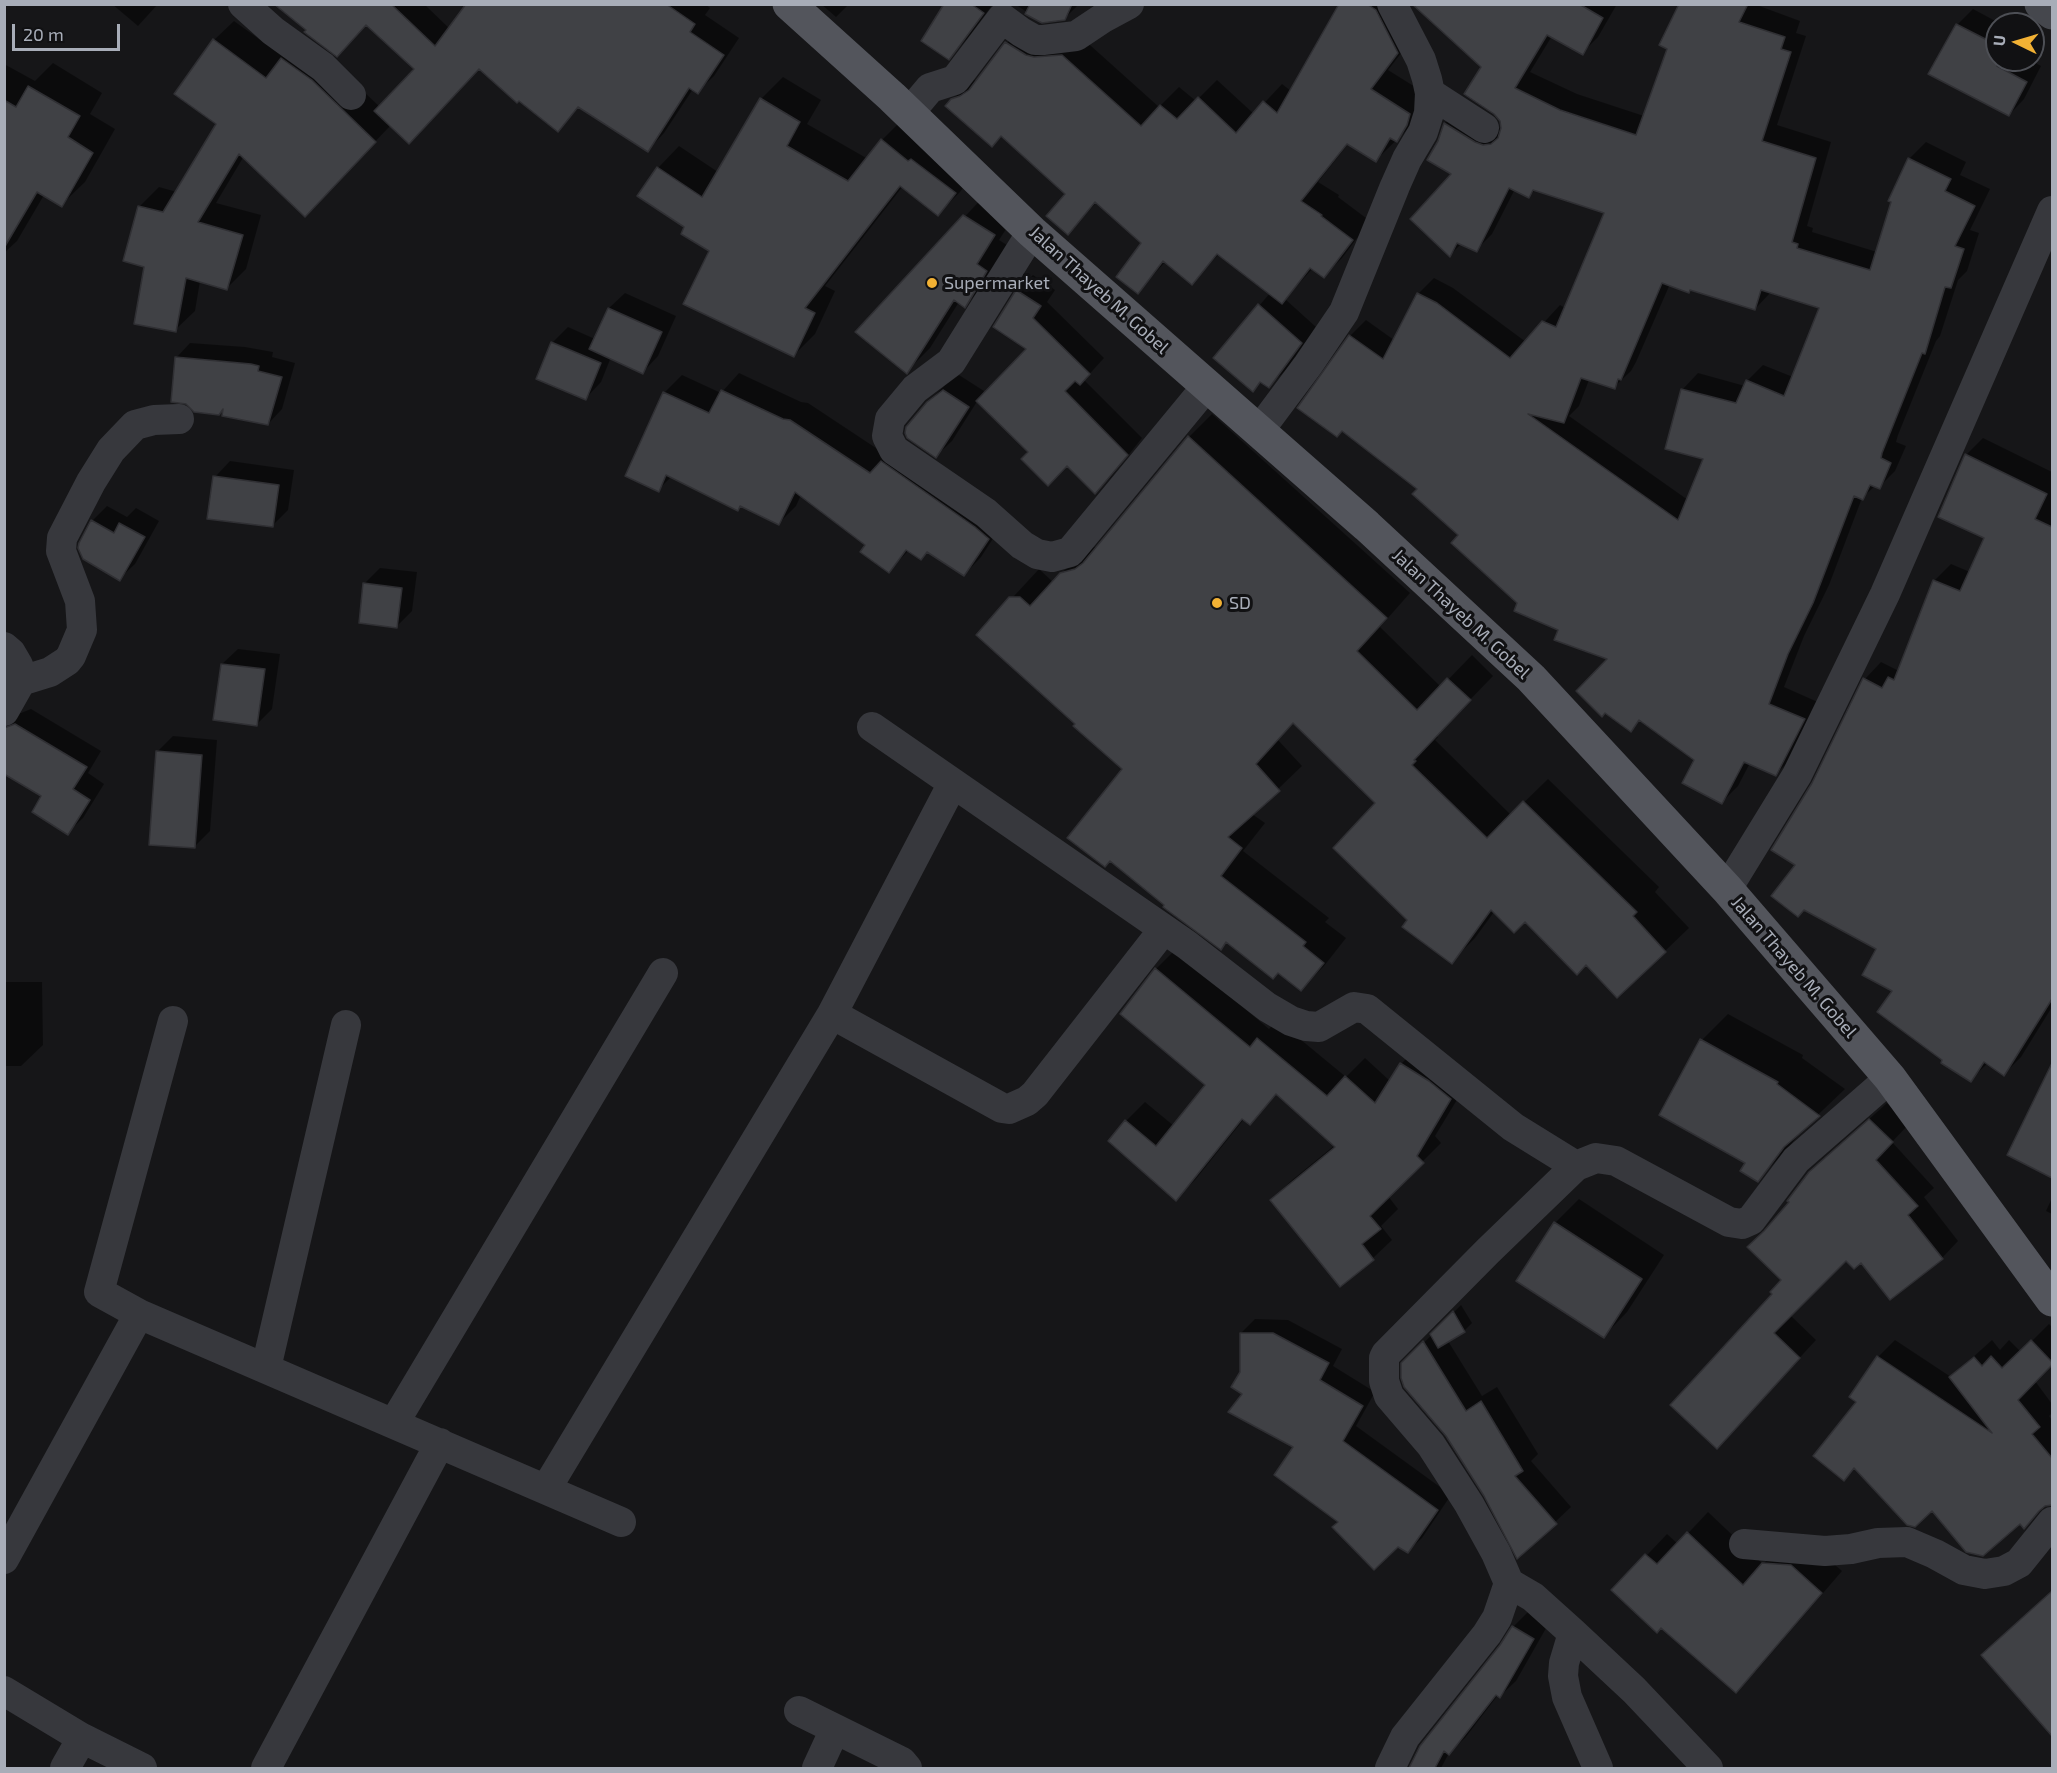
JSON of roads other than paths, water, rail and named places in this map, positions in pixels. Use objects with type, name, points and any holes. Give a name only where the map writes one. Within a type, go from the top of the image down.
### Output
[{"type":"main road","name":"Jalan Thayeb M. Gobel","points":[[789,4],[909,114],[1032,232],[1367,526],[1531,678],[1727,889],[1890,1078],[2052,1300]]},
{"type":"street","points":[[243,4],[273,31],[322,67],[351,95]]},
{"type":"street","points":[[909,114],[930,88],[955,80],[1006,11],[1021,32],[1035,40],[1043,40],[1076,36],[1129,4]]},
{"type":"street","points":[[1258,432],[1344,312],[1399,177],[1423,132],[1429,113],[1430,93],[1421,60],[1392,4]]},
{"type":"street","points":[[2041,4],[2052,13]]},
{"type":"street","points":[[1430,93],[1484,128]]},
{"type":"street","points":[[1727,889],[1797,775],[1885,594],[2052,211]]},
{"type":"street","points":[[1032,232],[951,362],[915,389],[890,420],[887,435],[894,450],[986,513],[1022,545],[1036,554],[1052,556],[1070,552],[1207,386]]},
{"type":"street","points":[[21,681],[50,672],[67,661],[82,630],[80,602],[61,551],[62,538],[91,482],[111,450],[135,424],[154,420],[179,419]]},
{"type":"street","points":[[4,648],[11,653],[18,665],[21,681],[4,711]]},
{"type":"street","points":[[872,727],[1164,929],[1267,1007],[1291,1021],[1319,1027],[1354,1007],[1368,1009],[1513,1127],[1576,1166]]},
{"type":"street","points":[[546,1489],[832,1014],[953,783]]},
{"type":"street","points":[[832,1014],[1002,1108],[1010,1109],[1027,1101],[1035,1094],[1164,929]]},
{"type":"street","points":[[394,1423],[663,973]]},
{"type":"street","points":[[173,1022],[99,1292],[139,1314],[621,1522]]},
{"type":"street","points":[[266,1368],[346,1024]]},
{"type":"street","points":[[1708,1768],[1634,1690],[1573,1633],[1533,1597],[1509,1583],[1496,1553],[1469,1504],[1431,1445],[1389,1396],[1384,1382],[1384,1358],[1488,1251],[1576,1166],[1596,1158],[1616,1161],[1729,1222],[1742,1224],[1751,1220],[1796,1160],[1890,1078]]},
{"type":"street","points":[[4,1559],[139,1314]]},
{"type":"street","points":[[266,1768],[440,1443]]},
{"type":"street","points":[[1744,1544],[1825,1551],[1851,1549],[1878,1543],[1907,1542],[1964,1570],[1986,1574],[2004,1571],[2019,1563],[2052,1522]]},
{"type":"street","points":[[1390,1768],[1406,1737],[1487,1634],[1497,1618],[1509,1583]]},
{"type":"street","points":[[1573,1633],[1564,1663],[1563,1676],[1568,1697],[1598,1768]]},
{"type":"street","points":[[4,1691],[82,1738],[142,1768]]},
{"type":"street","points":[[799,1711],[902,1762],[907,1768]]},
{"type":"street","points":[[817,1768],[835,1729]]},
{"type":"street","points":[[65,1768],[82,1738]]},
{"type":"place","name":"Supermarket","points":[[932,283]]},
{"type":"place","name":"SD","points":[[1217,603]]}]
